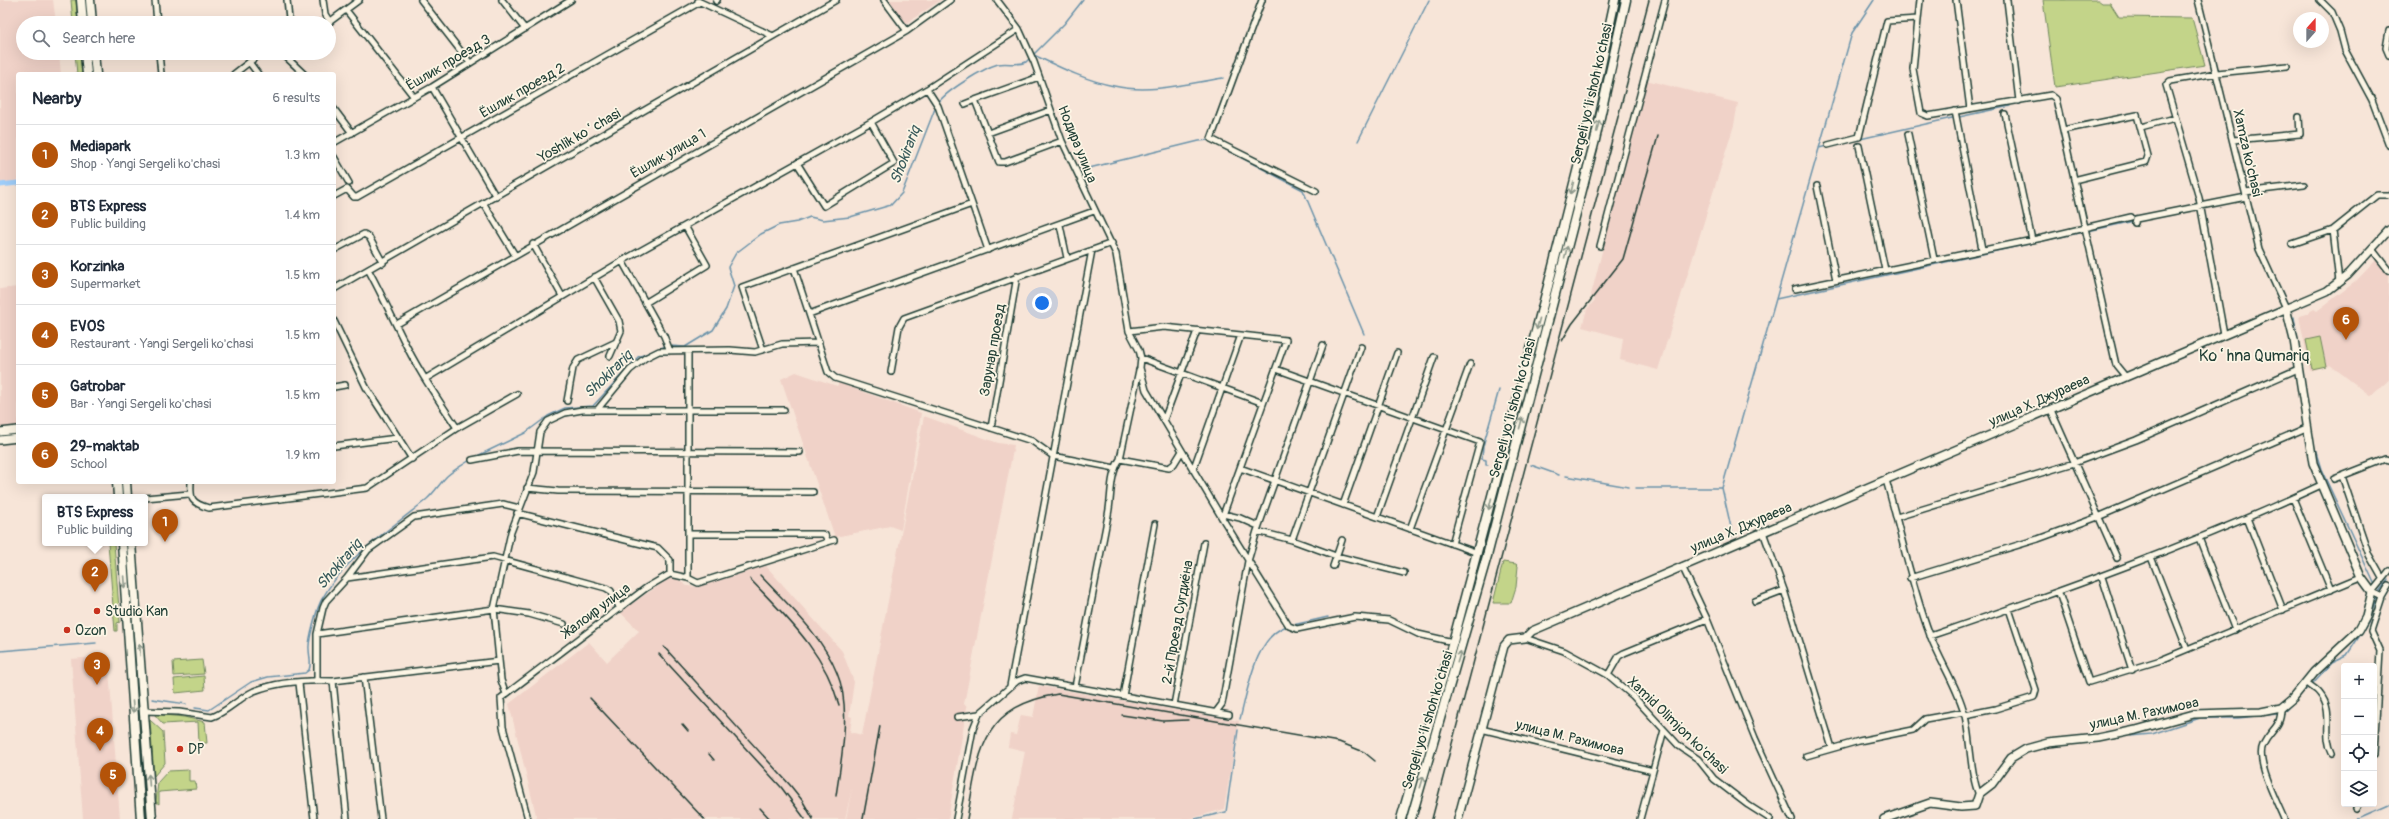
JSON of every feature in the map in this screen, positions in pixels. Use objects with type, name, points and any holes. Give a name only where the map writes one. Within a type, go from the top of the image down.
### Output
[{"type":"main road","points":[[81,0],[82,16]]},
{"type":"main road","points":[[90,0],[91,16]]},
{"type":"main road","name":"Sergeli yo‘li shoh ko‘chasi","points":[[1401,819],[1454,642],[1478,554],[1582,151],[1615,0]]},
{"type":"main road","name":"Sergeli yo‘li shoh ko‘chasi","points":[[1411,819],[1487,556],[1595,140],[1626,0]]},
{"type":"main road","points":[[86,60],[87,72]]},
{"type":"main road","points":[[95,60],[96,72]]},
{"type":"main road","points":[[117,484],[118,494]]},
{"type":"main road","points":[[126,484],[128,494]]},
{"type":"main road","points":[[122,546],[141,819]]},
{"type":"main road","points":[[131,546],[152,819]]},
{"type":"main road","points":[[130,670],[140,668]]},
{"type":"main road","points":[[140,807],[151,807]]},
{"type":"street","points":[[155,0],[156,16]]},
{"type":"street","points":[[287,0],[289,16]]},
{"type":"street","points":[[323,0],[325,16]]},
{"type":"street","points":[[336,17],[359,0]]},
{"type":"street","points":[[421,0],[470,63]]},
{"type":"street","points":[[502,0],[525,29]]},
{"type":"street","name":"Ёшлик проезд 3","points":[[336,141],[432,87],[571,0]]},
{"type":"street","name":"Yoshlik koʻchasi","points":[[336,289],[836,0]]},
{"type":"street","points":[[884,0],[907,31]]},
{"type":"street","name":"Ёшлик улица 1","points":[[397,324],[533,244],[907,31],[950,0]]},
{"type":"street","name":"Нодира улица","points":[[998,0],[1019,29],[1039,77],[1062,141],[1094,211],[1112,243],[1117,262],[1129,331],[1141,358]]},
{"type":"street","points":[[1262,0],[1211,139],[1316,191]]},
{"type":"street","points":[[1600,246],[1665,0]]},
{"type":"street","points":[[1920,0],[1913,69],[1920,111],[1928,116],[2054,96],[2116,365],[2125,376]]},
{"type":"street","points":[[1956,0],[1970,109]]},
{"type":"street","points":[[2006,0],[2019,101]]},
{"type":"street","name":"Xamza ko'chasi","points":[[2198,0],[2259,249],[2286,308]]},
{"type":"street","points":[[2320,0],[2332,12],[2340,31],[2345,50],[2372,100],[2389,145]]},
{"type":"street","points":[[698,1],[773,36]]},
{"type":"street","name":"Ёшлик проезд 2","points":[[336,195],[347,189],[355,198],[462,138],[698,1]]},
{"type":"street","points":[[346,10],[414,97]]},
{"type":"street","points":[[1828,145],[1859,137],[1887,22],[1918,19]]},
{"type":"street","points":[[425,378],[594,277],[871,122],[927,89],[1019,29]]},
{"type":"street","points":[[2389,31],[2386,48],[2389,55]]},
{"type":"street","points":[[160,60],[161,72]]},
{"type":"street","points":[[236,72],[251,60]]},
{"type":"street","points":[[290,60],[302,72]]},
{"type":"street","points":[[249,62],[256,72]]},
{"type":"street","points":[[2224,334],[2214,286],[2213,268],[2199,207],[2199,198],[2166,85],[2168,82],[2217,73],[2256,71],[2287,66]]},
{"type":"street","points":[[965,104],[1039,77]]},
{"type":"street","points":[[432,87],[496,197]]},
{"type":"street","points":[[927,89],[938,106],[988,250]]},
{"type":"street","points":[[976,100],[998,160],[1002,163],[1062,141]]},
{"type":"street","points":[[988,133],[1051,110]]},
{"type":"street","points":[[336,112],[352,132]]},
{"type":"street","points":[[1955,112],[1982,249]]},
{"type":"street","points":[[2006,114],[2032,240]]},
{"type":"street","points":[[2063,130],[2134,115],[2139,118],[2148,156],[2146,162],[2074,180]]},
{"type":"street","points":[[2233,140],[2300,134],[2299,117]]},
{"type":"street","points":[[2141,127],[2175,118]]},
{"type":"street","points":[[797,163],[824,206],[894,163],[871,122]]},
{"type":"street","points":[[1908,134],[1934,259]]},
{"type":"street","points":[[1858,146],[1885,270]]},
{"type":"street","points":[[336,160],[349,183]]},
{"type":"street","points":[[2134,223],[2136,219],[2199,207],[2245,194],[2304,185]]},
{"type":"street","points":[[1817,186],[1836,280]]},
{"type":"street","points":[[2292,244],[2333,230],[2377,195],[2389,195]]},
{"type":"street","points":[[484,204],[515,255]]},
{"type":"street","points":[[763,350],[742,287],[972,204]]},
{"type":"street","points":[[809,314],[1060,225],[1094,211]]},
{"type":"street","points":[[1795,289],[1982,249],[2032,240],[2131,217]]},
{"type":"street","points":[[1060,225],[1067,258]]},
{"type":"street","points":[[645,302],[707,265],[685,226]]},
{"type":"street","points":[[2333,230],[2339,282]]},
{"type":"street","name":"улица Х. Джураева","points":[[1458,819],[1504,646],[1512,639],[1525,638],[1532,631],[1682,566],[2051,410],[2125,376],[2327,291],[2339,282],[2389,230]]},
{"type":"street","points":[[336,249],[364,234],[369,237],[383,263]]},
{"type":"street","points":[[891,372],[902,320],[1017,276],[1112,243]]},
{"type":"street","points":[[533,244],[562,296]]},
{"type":"street","points":[[2372,249],[2389,271]]},
{"type":"street","points":[[1010,686],[1092,250]]},
{"type":"street","points":[[622,261],[668,347]]},
{"type":"street","points":[[794,268],[828,372],[835,378],[1032,441],[1053,456],[1115,468]]},
{"type":"street","points":[[369,271],[397,324],[401,336],[425,378],[457,428]]},
{"type":"street","name":"Зарунар проезд","points":[[991,428],[1017,276]]},
{"type":"street","points":[[594,277],[619,321],[621,332],[610,356]]},
{"type":"street","points":[[2286,308],[2294,340],[2306,428],[2313,464],[2321,485],[2331,502],[2361,578],[2374,592],[2382,597]]},
{"type":"street","points":[[336,325],[366,387],[397,438],[412,459]]},
{"type":"street","points":[[1129,331],[1164,327],[1286,340],[1222,516]]},
{"type":"street","points":[[1164,420],[1197,331]]},
{"type":"street","points":[[1193,470],[1242,335]]},
{"type":"street","points":[[567,401],[573,368],[578,360],[618,341]]},
{"type":"street","points":[[597,410],[630,370],[659,351],[668,347],[688,352],[730,350],[755,352],[782,344],[819,343]]},
{"type":"street","points":[[1216,712],[1222,704],[1248,560],[1257,528],[1323,345]]},
{"type":"street","points":[[1292,540],[1362,347]]},
{"type":"street","points":[[688,352],[688,578]]},
{"type":"street","points":[[1343,505],[1398,353]]},
{"type":"street","points":[[1377,517],[1434,357]]},
{"type":"street","points":[[1076,687],[1109,512],[1115,468],[1120,459],[1141,358],[1263,403]]},
{"type":"street","points":[[1410,529],[1470,364]]},
{"type":"street","points":[[1140,368],[1146,390],[1193,470],[1290,626],[1297,629],[1355,617],[1389,620],[1418,634],[1454,642]]},
{"type":"street","points":[[1276,369],[1480,442],[1452,544]]},
{"type":"street","points":[[1897,517],[2074,463],[2136,440],[2298,369]]},
{"type":"street","points":[[336,387],[345,385]]},
{"type":"street","points":[[191,484],[189,494],[200,506],[219,508],[367,488],[457,428],[518,394]]},
{"type":"street","points":[[528,819],[503,727],[501,698],[506,694],[501,680],[494,610],[504,560],[518,510],[534,472],[540,432],[548,421],[565,413],[597,410],[784,410]]},
{"type":"street","points":[[2051,410],[2117,558]]},
{"type":"street","points":[[1910,578],[2038,539],[2098,517],[2306,428]]},
{"type":"street","points":[[0,432],[16,430]]},
{"type":"street","points":[[0,440],[16,438]]},
{"type":"street","points":[[336,446],[397,438]]},
{"type":"street","points":[[472,460],[518,451],[689,452],[734,450],[800,452]]},
{"type":"street","points":[[1120,459],[1169,468],[1174,464],[1182,451]]},
{"type":"street","points":[[2334,479],[2385,459],[2389,460]]},
{"type":"street","points":[[1240,468],[1478,554]]},
{"type":"street","points":[[2342,476],[2369,555],[2382,578]]},
{"type":"street","points":[[1886,480],[1897,517],[1910,578],[1930,636],[1964,713],[1971,747],[1975,787],[1979,794]]},
{"type":"street","points":[[1930,636],[2102,577],[2247,518],[2321,485]]},
{"type":"street","points":[[527,488],[558,492],[813,492]]},
{"type":"street","points":[[148,498],[189,494]]},
{"type":"street","points":[[2293,498],[2331,590]]},
{"type":"street","points":[[317,680],[317,634],[326,601],[347,578],[368,550],[414,517],[503,504],[518,510],[658,548],[670,560],[670,574],[688,578],[698,583],[834,540]]},
{"type":"street","points":[[1222,516],[1240,518],[1257,528],[1336,556],[1404,573]]},
{"type":"street","points":[[2247,518],[2283,610]]},
{"type":"street","points":[[1123,696],[1155,524]]},
{"type":"street","points":[[1763,532],[1784,590],[1832,748]]},
{"type":"street","points":[[688,534],[822,534],[825,535],[828,542]]},
{"type":"street","points":[[2199,538],[2235,630]]},
{"type":"street","points":[[1333,566],[1342,540]]},
{"type":"street","name":"2-й Проезд Сугдиёна","points":[[1174,705],[1204,543]]},
{"type":"street","points":[[347,578],[493,557],[606,588],[611,591],[620,609]]},
{"type":"street","points":[[2151,557],[2188,649]]},
{"type":"street","name":"улица Х. Джураева","points":[[1682,566],[1707,619],[1755,738],[1792,819]]},
{"type":"street","points":[[2284,819],[2266,780],[2262,747],[2281,721],[2281,708],[2309,684],[2362,625],[2378,584],[2389,571]]},
{"type":"street","name":"Жалоир улица","points":[[506,694],[646,588],[670,574]]},
{"type":"street","points":[[2102,577],[2132,670]]},
{"type":"street","points":[[2059,593],[2089,682],[2132,670],[2188,649],[2361,578]]},
{"type":"street","points":[[2371,631],[2382,597],[2389,585]]},
{"type":"street","points":[[1754,601],[1784,590]]},
{"type":"street","points":[[1806,756],[1832,748],[1913,730],[1924,719],[1995,709],[2034,697],[2036,690],[2009,609]]},
{"type":"street","points":[[317,634],[494,610],[529,614],[564,624]]},
{"type":"street","name":"Xamid Olimjon ko'chasi","points":[[1608,674],[1619,656],[1624,653],[1707,619]]},
{"type":"street","points":[[2362,625],[2371,631],[2380,651],[2375,735]]},
{"type":"street","name":"Xamid Olimjon ko'chasi","points":[[1525,638],[1564,651],[1608,674],[1633,696],[1679,746],[1698,759],[1714,779],[1748,805],[1770,819]]},
{"type":"street","points":[[144,711],[179,712],[212,717],[254,692],[299,683],[317,680],[333,681],[499,661]]},
{"type":"street","points":[[364,677],[381,819]]},
{"type":"street","points":[[956,819],[973,730],[979,714],[1020,679],[1025,678],[1229,715]]},
{"type":"street","points":[[333,681],[347,819]]},
{"type":"street","points":[[299,683],[314,819]]},
{"type":"street","points":[[2309,684],[2321,694],[2328,710],[2327,738],[2332,753]]},
{"type":"street","name":"улица М. Рахимова","points":[[1884,819],[1927,803],[1961,808],[1975,806],[1979,794],[1992,784],[2013,755],[2026,749],[2048,743],[2098,738],[2202,713],[2261,712],[2281,708]]},
{"type":"street","points":[[958,717],[979,714]]},
{"type":"street","name":"улица М. Рахимова","points":[[1481,729],[1652,772]]},
{"type":"street","points":[[1640,819],[1664,730]]},
{"type":"shaded area","points":[[0,0],[53,0],[55,16],[16,16],[16,60],[60,60],[61,72],[16,72],[16,181],[0,183]]},
{"type":"shaded area","points":[[888,0],[941,0],[905,24]]},
{"type":"shaded area","points":[[1646,80],[1738,103],[1734,125],[1658,370],[1620,360],[1623,338],[1582,327],[1587,309],[1595,300],[1591,295]]},
{"type":"shaded area","points":[[2378,258],[2389,273],[2389,380],[2371,396],[2330,365],[2310,371],[2299,316],[2314,309],[2317,311],[2355,282]]},
{"type":"shaded area","points":[[16,287],[16,432],[0,435],[0,289]]},
{"type":"shaded area","points":[[796,372],[837,386],[839,383],[921,413],[901,530],[890,526],[835,537],[781,379]]},
{"type":"shaded area","points":[[924,416],[998,443],[1014,445],[964,704],[967,707],[948,819],[846,819],[852,788],[845,819],[537,819],[509,704],[589,642],[607,662],[639,631],[620,612],[673,576],[687,586],[698,587],[766,566],[842,651],[854,682],[849,716],[852,717],[850,732],[862,735]]},
{"type":"shaded area","points":[[108,656],[120,819],[83,819],[71,659]]},
{"type":"shaded area","points":[[1039,686],[1239,721],[1224,809],[1189,819],[1012,819],[1025,751],[1008,747],[1010,734],[1016,735],[1021,715],[1033,717]]},
{"type":"green space","points":[[71,0],[76,0],[77,16],[72,16]]},
{"type":"green space","points":[[2043,0],[2098,0],[2102,3],[2110,3],[2119,17],[2192,18],[2205,65],[2055,87]]},
{"type":"green space","points":[[76,60],[81,60],[82,72],[77,72]]},
{"type":"green space","points":[[2320,337],[2326,366],[2312,369],[2306,340]]},
{"type":"green space","points":[[108,546],[114,546],[120,622],[117,623],[117,631],[115,631]]},
{"type":"green space","points":[[125,546],[128,546],[137,661],[134,661]]},
{"type":"green space","points":[[1503,562],[1516,564],[1518,566],[1516,587],[1511,603],[1493,603]]},
{"type":"green space","points":[[202,660],[204,674],[174,676],[173,662]]},
{"type":"green space","points":[[204,676],[205,690],[175,693],[174,679]]},
{"type":"green space","points":[[135,680],[138,680],[147,802],[144,802]]},
{"type":"green space","points":[[154,714],[184,717],[205,722],[207,743],[199,743],[198,722],[163,724]]},
{"type":"green space","points":[[150,720],[163,732],[165,763],[154,776]]},
{"type":"green space","points":[[189,770],[189,781],[195,781],[196,789],[159,792],[159,804],[156,802],[158,782],[168,771]]},
{"type":"waterway","name":"Shokirariq","points":[[938,103],[957,86],[992,66],[998,64],[1019,64],[1026,62],[1064,24],[1083,0]]},
{"type":"waterway","points":[[1358,141],[1429,0]]},
{"type":"waterway","points":[[1733,536],[1722,488],[1852,33],[1874,0]]},
{"type":"waterway","points":[[1034,55],[1083,77],[1104,84],[1127,88],[1154,89],[1223,78]]},
{"type":"waterway","name":"Shokirariq","points":[[670,346],[685,347],[713,330],[726,309],[734,286],[728,267],[736,253],[761,234],[779,225],[797,222],[810,217],[823,220],[850,217],[891,205],[902,193],[936,106]]},
{"type":"waterway","points":[[1959,117],[2010,106]]},
{"type":"waterway","points":[[1860,139],[1952,118]]},
{"type":"waterway","points":[[1081,170],[1199,141],[1209,140]]},
{"type":"waterway","points":[[1819,148],[1827,146]]},
{"type":"waterway","points":[[1221,147],[1303,190],[1364,334]]},
{"type":"waterway","points":[[0,185],[16,183]]},
{"type":"waterway","points":[[1776,299],[2134,221]]},
{"type":"waterway","points":[[2294,317],[2314,446],[2321,469],[2375,585]]},
{"type":"waterway","name":"Shokirariq","points":[[473,458],[525,433],[548,416],[565,408],[593,406],[638,357],[666,346]]},
{"type":"waterway","points":[[1488,465],[1486,465],[1486,460],[1482,459],[1483,446],[1499,390]]},
{"type":"waterway","name":"Shokirariq","points":[[195,708],[209,710],[251,682],[268,677],[305,673],[309,670],[309,645],[313,624],[320,603],[332,584],[343,570],[370,544],[427,499],[447,476],[470,460]]},
{"type":"waterway","points":[[1531,465],[1559,475]]},
{"type":"waterway","points":[[1566,476],[1629,487]]},
{"type":"waterway","points":[[1636,488],[1722,488]]},
{"type":"waterway","points":[[2378,593],[2389,579]]},
{"type":"waterway","points":[[2312,684],[2332,662],[2347,655],[2368,623],[2377,597]]},
{"type":"waterway","points":[[1293,625],[1328,617]]},
{"type":"waterway","points":[[1240,719],[1254,665],[1260,652],[1267,641],[1276,632],[1287,626]]},
{"type":"waterway","name":"Shokirariq","points":[[0,651],[96,643]]},
{"type":"waterway","points":[[2131,736],[2152,734],[2200,718],[2238,718],[2277,714],[2286,710],[2309,686]]},
{"type":"waterway","name":"Shokirariq","points":[[152,699],[186,704]]},
{"type":"waterway","points":[[1195,819],[1226,812],[1238,730]]},
{"type":"waterway","points":[[2357,819],[2389,805]]},
{"type":"railway","points":[[1432,819],[1649,0]]},
{"type":"railway","points":[[1562,341],[1572,324],[1623,259],[1658,136]]},
{"type":"railway","points":[[760,575],[793,609],[813,633],[831,659],[837,673],[844,702],[845,718],[836,796]]},
{"type":"railway","points":[[750,579],[803,636],[824,668],[839,705]]},
{"type":"railway","points":[[664,647],[790,785],[802,800],[813,819]]},
{"type":"railway","points":[[659,654],[781,787],[805,819]]},
{"type":"railway","points":[[967,819],[980,754],[988,737],[998,722],[1013,710],[1032,700],[1058,694],[1339,742],[1364,752],[1375,761]]},
{"type":"railway","points":[[590,698],[704,819]]},
{"type":"railway","points":[[1122,715],[1163,721],[1188,720]]},
{"type":"railway","points":[[682,724],[688,731]]},
{"type":"railway","points":[[863,819],[880,726]]},
{"type":"railway","points":[[709,754],[714,760]]},
{"type":"railway","points":[[760,808],[770,819]]},
{"type":"place","name":"29-maktab","points":[[2346,340]]},
{"type":"place","name":"Mediapark","points":[[165,542]]},
{"type":"place","name":"BTS Express","points":[[95,592]]},
{"type":"place","name":"Studio Kan","points":[[97,611]]},
{"type":"place","name":"Ozon","points":[[67,630]]},
{"type":"place","name":"Korzinka","points":[[97,685]]},
{"type":"place","name":"DP","points":[[180,749]]},
{"type":"place","name":"EVOS","points":[[100,751]]},
{"type":"place","name":"Gatrobar","points":[[113,795]]},
{"type":"district","name":"Koʻhna Qumariq","points":[[2254,355]]}]
